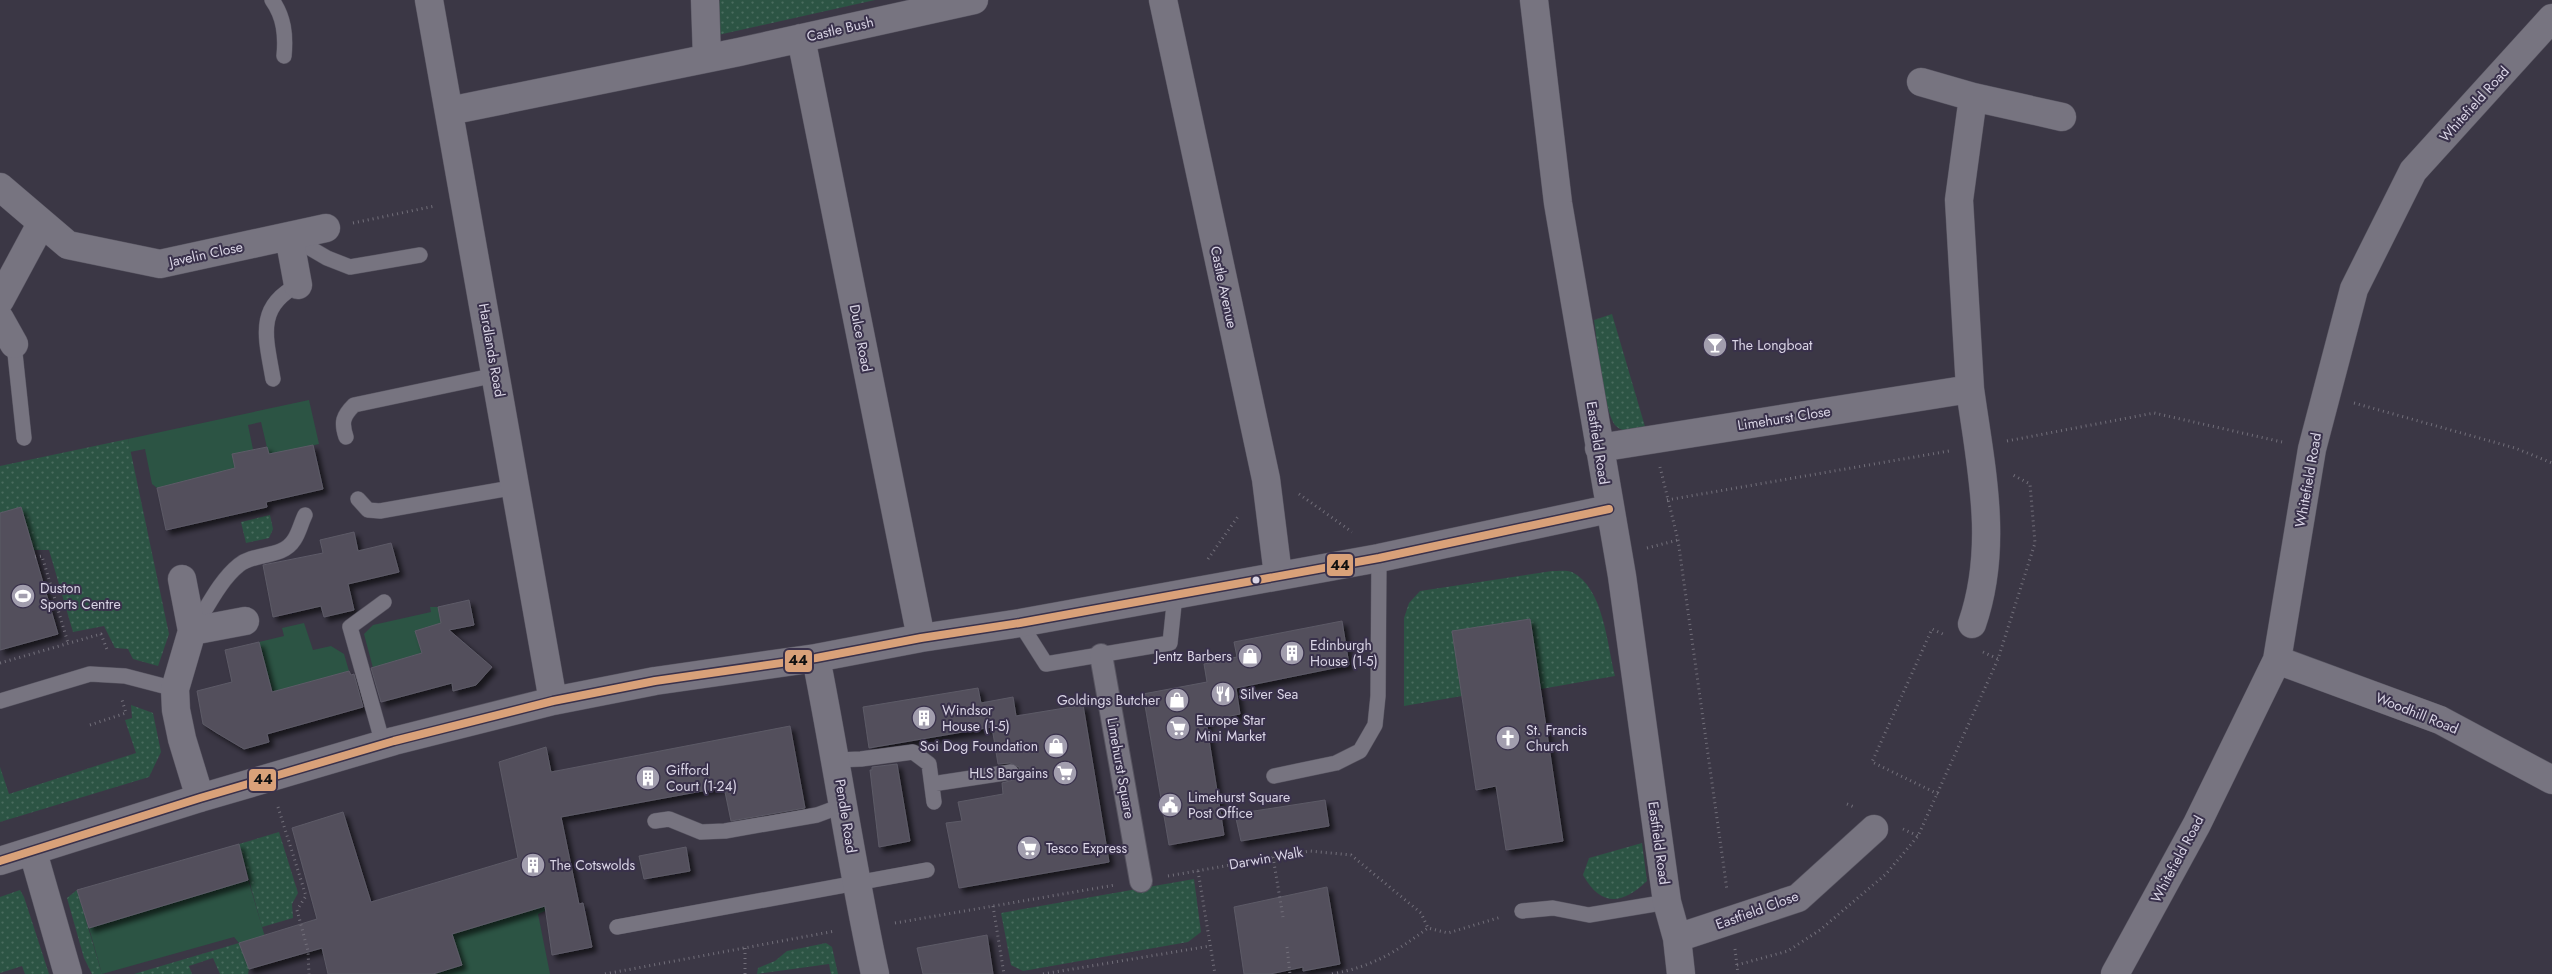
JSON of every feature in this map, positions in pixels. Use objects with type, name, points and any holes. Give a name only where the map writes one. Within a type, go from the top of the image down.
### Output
[{"type":"street","name":"Hardlands Road","points":[[429,0],[553,701]]},
{"type":"street","points":[[705,0],[707,58]]},
{"type":"street","name":"Castle Bush","points":[[449,111],[801,38],[912,6],[974,0]]},
{"type":"street","name":"Castle Avenue","points":[[1163,0],[1266,479],[1278,576]]},
{"type":"street","name":"Eastfield Road","points":[[1534,0],[1558,203],[1622,576],[1667,902],[1677,938],[1681,974]]},
{"type":"street","name":"Whitefield Road","points":[[2114,974],[2197,824],[2277,660],[2312,449],[2354,289],[2413,171],[2552,18]]},
{"type":"street","name":"Dulce Road","points":[[801,38],[920,638]]},
{"type":"street","points":[[1921,82],[1973,97],[2062,117]]},
{"type":"street","points":[[1972,624],[1982,590],[1986,564],[1986,503],[1970,389],[1959,200],[1973,97]]},
{"type":"street","name":"Javelin Close","points":[[0,187],[68,246],[160,264],[326,228]]},
{"type":"street","points":[[0,300],[41,224]]},
{"type":"street","points":[[289,236],[298,284]]},
{"type":"street","points":[[0,319],[14,344]]},
{"type":"street","name":"Limehurst Close","points":[[1599,448],[1970,389]]},
{"type":"street","points":[[0,861],[200,798],[383,744],[553,701],[655,681],[816,658],[920,638],[1020,623],[1175,595],[1378,558],[1609,509]]},
{"type":"street","points":[[182,579],[192,631],[175,689],[176,710],[182,739],[200,798]]},
{"type":"street","points":[[192,631],[245,621]]},
{"type":"street","name":"Limehurst Square","points":[[1101,655],[1142,881]]},
{"type":"street","name":"Pendle Road","points":[[816,658],[837,760],[856,882],[852,929],[875,974]]},
{"type":"street","name":"Woodhill Road","points":[[2277,660],[2440,720],[2552,780]]},
{"type":"street","name":"Eastfield Close","points":[[1677,938],[1798,898],[1874,829]]},
{"type":"street","points":[[33,852],[68,974]]},
{"type":"lane","points":[[272,0],[280,11],[286,36],[284,56]]},
{"type":"lane","points":[[289,236],[327,258],[350,267],[420,255]]},
{"type":"lane","points":[[273,379],[266,338],[268,312],[284,292],[298,284]]},
{"type":"lane","points":[[14,344],[24,438]]},
{"type":"lane","points":[[346,437],[341,425],[345,414],[354,405],[496,375]]},
{"type":"lane","points":[[358,500],[368,510],[380,511],[516,486]]},
{"type":"lane","points":[[192,631],[229,576],[239,565],[248,560],[281,551],[289,546],[294,540],[305,515]]},
{"type":"lane","points":[[1274,776],[1336,763],[1360,751],[1375,725],[1378,696],[1378,558]]},
{"type":"lane","points":[[1020,623],[1046,664],[1170,643],[1175,595]]},
{"type":"lane","points":[[383,744],[350,627],[384,602]]},
{"type":"lane","points":[[0,701],[90,674],[125,676],[175,689]]},
{"type":"lane","points":[[837,760],[861,759],[913,752],[929,764],[934,802]]},
{"type":"lane","points":[[932,784],[1011,772]]},
{"type":"lane","points":[[655,821],[669,819],[701,832],[725,831],[817,815],[844,805]]},
{"type":"lane","points":[[617,927],[926,870]]},
{"type":"lane","points":[[1522,911],[1553,908],[1589,915],[1667,902]]},
{"type":"path","points":[[326,228],[465,201]]},
{"type":"path","points":[[2326,394],[2515,448],[2552,463]]},
{"type":"path","points":[[1667,500],[1980,459],[2154,413],[2312,449]]},
{"type":"path","points":[[1654,440],[1678,540],[1738,974]]},
{"type":"path","points":[[1737,964],[1788,951],[1820,930],[1886,874],[1918,836],[1998,659],[2036,543],[2030,484],[1980,459]]},
{"type":"path","points":[[35,557],[42,556],[68,643]]},
{"type":"path","points":[[1938,794],[1872,762],[1932,629],[1948,636]]},
{"type":"path","points":[[0,663],[101,634],[108,654],[115,656]]},
{"type":"path","points":[[1981,651],[1998,659]]},
{"type":"path","points":[[90,725],[126,713],[121,696],[128,698]]},
{"type":"path","points":[[278,807],[306,896],[297,910],[308,951],[308,974]]},
{"type":"path","name":"Darwin Walk","points":[[605,974],[852,929],[1310,851],[1351,855],[1421,913],[1428,928]]},
{"type":"path","points":[[1273,857],[1283,917]]},
{"type":"path","points":[[1198,871],[1215,974]]},
{"type":"path","points":[[993,906],[1004,974]]},
{"type":"path","points":[[1332,974],[1362,968],[1397,950],[1428,928],[1448,933],[1522,911]]},
{"type":"path","points":[[1044,974],[1210,946]]},
{"type":"path","points":[[1287,947],[1290,974]]},
{"type":"path","points":[[745,948],[745,974]]},
{"type":"green space","points":[[720,0],[875,0],[718,35],[717,11]]},
{"type":"green space","points":[[1612,314],[1646,430],[1630,431],[1619,429],[1612,419],[1608,407],[1594,320]]},
{"type":"green space","points":[[309,400],[319,444],[269,456],[261,422],[248,425],[255,459],[232,454],[236,470],[157,488],[152,484],[145,449],[130,452],[128,439]]},
{"type":"green space","points":[[128,439],[169,634],[158,666],[133,659],[128,649],[115,648],[104,626],[73,632],[49,550],[33,550],[21,507],[0,513],[0,466]]},
{"type":"green space","points":[[270,515],[273,529],[269,538],[246,543],[241,522]]},
{"type":"green space","points":[[1552,571],[1572,572],[1583,580],[1591,591],[1598,604],[1602,618],[1615,676],[1541,689],[1530,619],[1452,631],[1462,696],[1404,706],[1404,618],[1409,603],[1420,591]]},
{"type":"green space","points":[[430,607],[438,607],[444,640],[470,648],[449,670],[441,673],[427,627],[415,631],[422,654],[373,668],[364,634],[373,625],[431,612]]},
{"type":"green space","points":[[304,623],[313,650],[331,646],[344,654],[349,671],[273,693],[268,677],[256,680],[266,669],[259,642],[284,636],[282,628]]},
{"type":"green space","points":[[131,705],[153,713],[161,752],[149,777],[0,822],[0,767],[9,794],[136,753],[125,720],[132,718]]},
{"type":"green space","points":[[279,832],[298,893],[292,904],[293,918],[262,927],[239,844]]},
{"type":"green space","points":[[1642,843],[1647,881],[1629,895],[1621,898],[1612,899],[1597,893],[1583,875],[1589,858]]},
{"type":"green space","points":[[248,879],[265,937],[239,943],[234,937],[102,974],[89,928]]},
{"type":"green space","points":[[1194,879],[1201,932],[1188,942],[1023,971],[1011,965],[1001,913]]},
{"type":"green space","points":[[20,890],[49,974],[25,974],[22,966],[0,973],[0,897]]},
{"type":"green space","points":[[77,890],[102,974],[92,974],[84,958],[67,898]]},
{"type":"green space","points":[[546,905],[547,910],[538,914],[550,974],[433,974],[461,965],[452,934]]},
{"type":"green space","points":[[239,943],[249,969],[248,974],[220,974],[213,958],[189,966],[192,974],[134,974]]},
{"type":"green space","points":[[826,943],[832,947],[838,974],[831,974],[829,964],[757,974],[758,968],[775,961],[787,951]]},
{"type":"building","points":[[313,445],[323,489],[266,502],[267,507],[166,530],[157,488],[235,468],[232,454],[267,447],[269,454]]},
{"type":"building","name":"Duston Sports Centre","points":[[21,507],[58,634],[0,650],[0,513]]},
{"type":"building","points":[[354,532],[358,551],[391,543],[399,572],[348,584],[354,610],[324,617],[321,606],[273,617],[263,565],[323,553],[320,540]]},
{"type":"building","points":[[469,600],[474,625],[449,630],[492,667],[476,685],[453,691],[452,683],[381,702],[371,668],[422,653],[415,631],[441,623],[438,607]]},
{"type":"building","name":"St. Francis Church","points":[[1530,619],[1563,841],[1506,850],[1496,786],[1476,790],[1452,631]]},
{"type":"building","points":[[1342,621],[1349,665],[1236,688],[1240,714],[1206,721],[1224,835],[1169,845],[1143,694],[1207,682],[1204,664],[1237,657],[1234,642]]},
{"type":"building","points":[[259,642],[272,692],[349,671],[351,675],[354,674],[363,707],[267,734],[269,742],[244,749],[217,733],[203,724],[197,691],[232,682],[225,650]]},
{"type":"building","points":[[978,688],[981,703],[1013,697],[1016,716],[1083,705],[1109,862],[959,888],[946,823],[962,821],[958,802],[1003,794],[1002,783],[1017,779],[1020,775],[1019,767],[1010,763],[998,764],[992,727],[869,748],[863,707]]},
{"type":"building","points":[[790,726],[805,808],[731,821],[724,787],[561,817],[579,904],[583,903],[592,947],[552,955],[545,906],[452,934],[462,965],[433,974],[328,974],[322,948],[249,969],[239,943],[317,919],[292,828],[343,812],[371,902],[518,858],[499,762],[546,747],[551,772]]},
{"type":"building","points":[[897,764],[910,841],[879,847],[870,770],[872,770],[872,767]]},
{"type":"building","points":[[1325,800],[1329,826],[1241,841],[1235,814]]},
{"type":"building","points":[[239,844],[248,880],[89,928],[77,890]]},
{"type":"building","points":[[686,847],[690,871],[644,879],[639,856]]},
{"type":"building","points":[[1327,887],[1340,964],[1303,971],[1303,967],[1270,974],[1244,974],[1234,907]]},
{"type":"building","points":[[987,935],[993,974],[923,974],[917,948]]},
{"type":"transit line","name":"44","points":[[0,861],[200,798],[394,741],[553,701],[655,681],[816,658],[921,638],[1020,623],[1379,558],[1609,509]]},
{"type":"place","name":"The Longboat","points":[[1715,345]]},
{"type":"place","name":"Duston Sports Centre","points":[[23,596]]},
{"type":"place","name":"Edinburgh House (1-5)","points":[[1292,653]]},
{"type":"place","name":"Jentz Barbers","points":[[1250,656]]},
{"type":"place","name":"Silver Sea","points":[[1223,694]]},
{"type":"place","name":"Goldings Butcher","points":[[1177,700]]},
{"type":"place","name":"Windsor House (1-5)","points":[[924,718]]},
{"type":"place","name":"Europe Star Mini Market","points":[[1178,728]]},
{"type":"place","name":"St. Francis Church","points":[[1508,738]]},
{"type":"place","name":"Soi Dog Foundation","points":[[1056,746]]},
{"type":"place","name":"HLS Bargains","points":[[1065,773]]},
{"type":"place","name":"Gifford Court (1-24)","points":[[648,778]]},
{"type":"place","name":"Limehurst Square Post Office","points":[[1170,805]]},
{"type":"place","name":"Tesco Express","points":[[1029,848]]},
{"type":"place","name":"The Cotswolds","points":[[533,865]]}]
